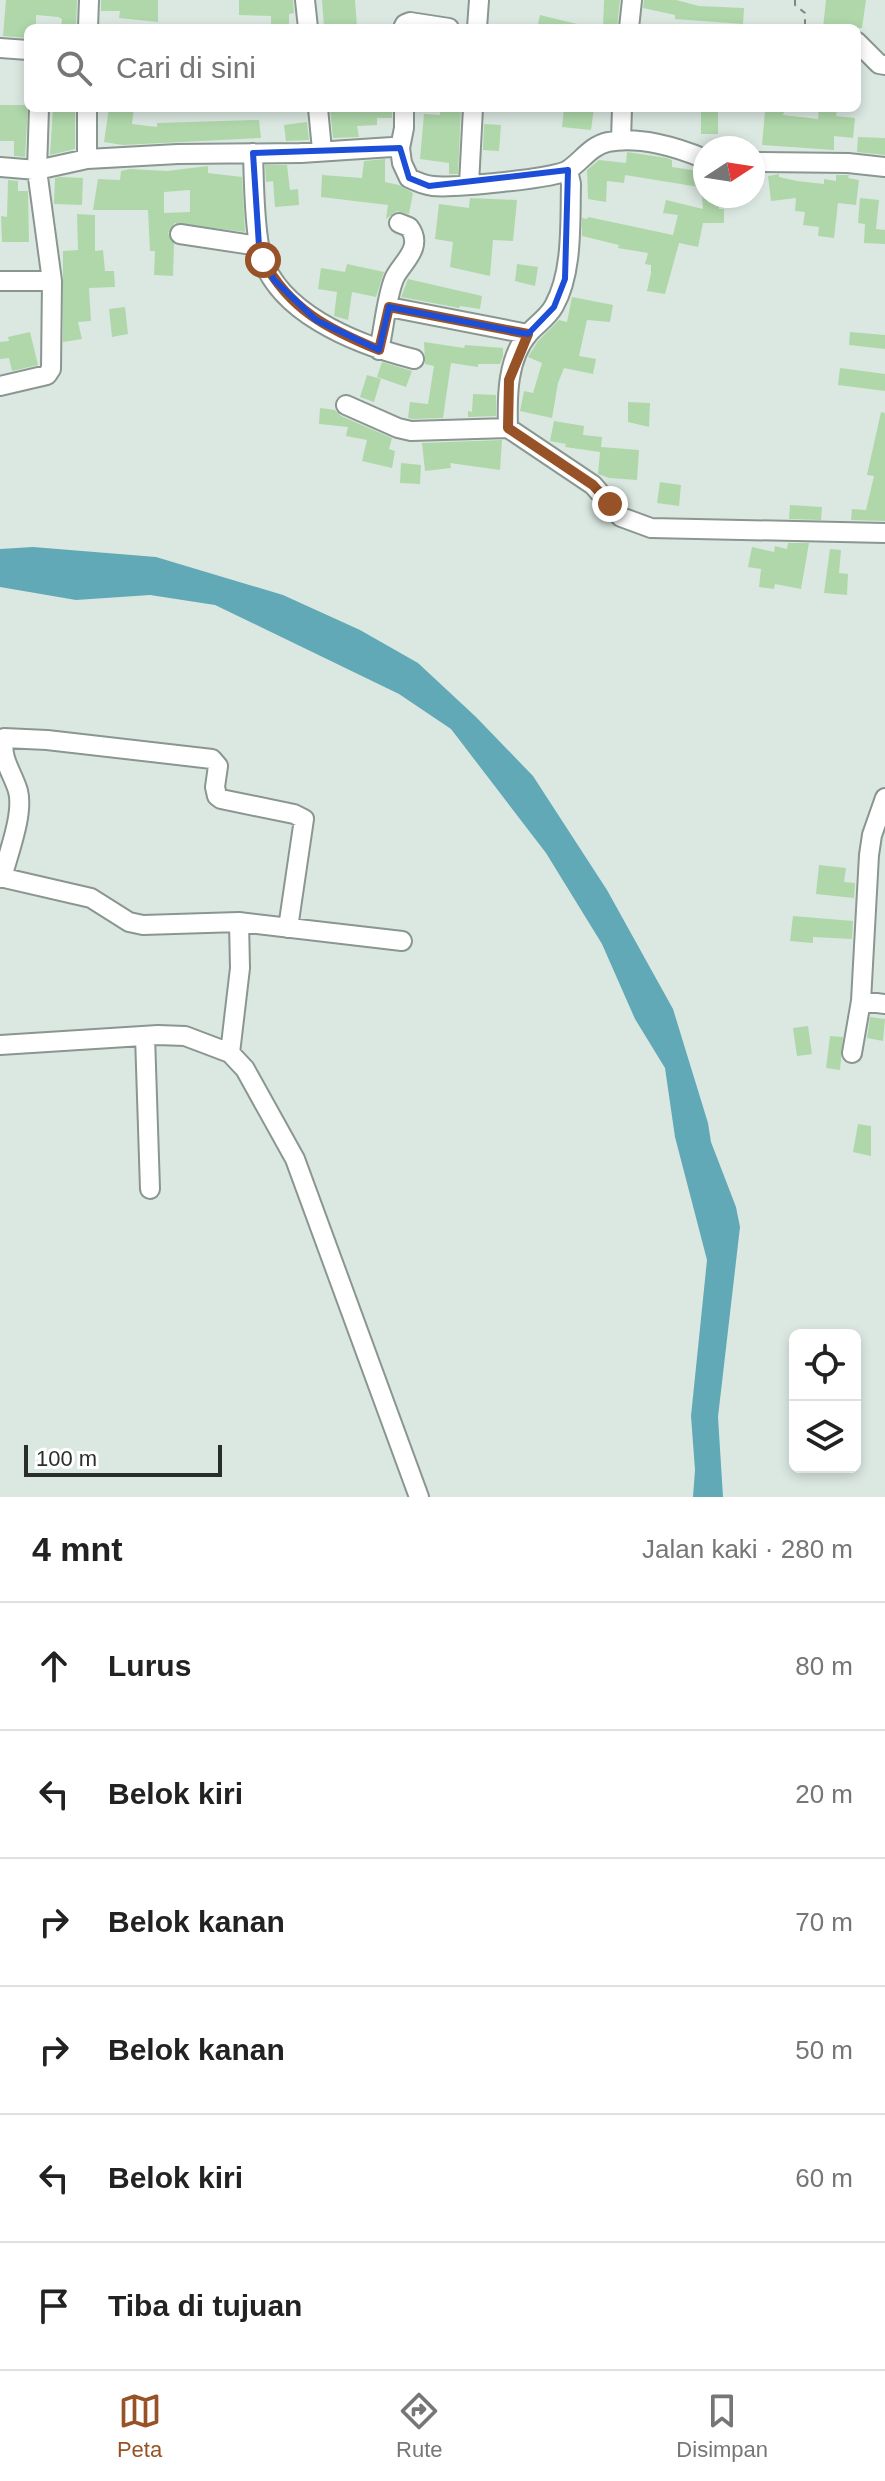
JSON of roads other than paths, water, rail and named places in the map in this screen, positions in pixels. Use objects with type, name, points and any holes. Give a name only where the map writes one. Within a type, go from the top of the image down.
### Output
[{"type":"street","points":[[88,24],[89,0]]},
{"type":"street","points":[[305,0],[308,24]]},
{"type":"street","points":[[477,24],[479,0]]},
{"type":"street","points":[[629,24],[632,0]]},
{"type":"street","points":[[861,46],[879,64],[885,65]]},
{"type":"street","points":[[0,48],[24,50]]},
{"type":"street","points":[[0,386],[50,373],[52,281],[37,170],[39,112]]},
{"type":"street","points":[[87,112],[87,159]]},
{"type":"street","points":[[318,112],[322,150]]},
{"type":"street","points":[[404,112],[400,148],[409,178],[442,187],[505,182],[568,170],[593,149],[621,140],[683,149],[693,154]]},
{"type":"street","points":[[469,184],[473,112]]},
{"type":"street","points":[[621,140],[622,112]]},
{"type":"street","points":[[0,167],[37,170],[87,159],[400,148]]},
{"type":"street","points":[[253,153],[259,246],[274,280],[290,299],[316,320],[342,335],[379,350],[414,359]]},
{"type":"street","points":[[765,162],[848,163],[885,167]]},
{"type":"street","points":[[508,428],[509,380],[528,334],[554,307],[565,279],[571,184],[568,170]]},
{"type":"street","points":[[379,350],[394,279],[408,261],[414,238],[409,227],[399,223]]},
{"type":"street","points":[[180,234],[259,246]]},
{"type":"street","points":[[0,281],[52,281]]},
{"type":"street","points":[[389,307],[528,334]]},
{"type":"street","points":[[346,405],[411,431],[508,428],[593,485],[621,517],[637,525],[651,528],[885,533]]},
{"type":"street","points":[[288,928],[304,819],[217,796],[218,766],[212,759],[4,738],[4,760],[17,788],[20,805],[1,877],[91,898],[129,922],[143,925],[239,922],[288,928],[402,941]]},
{"type":"street","points":[[852,1053],[861,1001],[869,855],[872,835],[885,798]]},
{"type":"street","points":[[230,1053],[240,968],[239,922]]},
{"type":"street","points":[[861,1001],[885,1004]]},
{"type":"street","points":[[0,1045],[185,1036],[233,1029]]},
{"type":"street","points":[[145,1036],[150,1189]]},
{"type":"street","points":[[185,1036],[230,1053],[245,1069],[295,1159],[419,1497]]},
{"type":"water","points":[[33,547],[156,557],[283,595],[360,630],[418,663],[533,776],[607,890],[673,1009],[711,1142],[736,1207],[740,1227],[718,1417],[723,1497],[693,1497],[695,1470],[691,1416],[707,1260],[675,1137],[665,1068],[635,1019],[602,944],[546,853],[451,729],[399,694],[215,605],[150,595],[76,600],[0,587],[0,549]]}]
